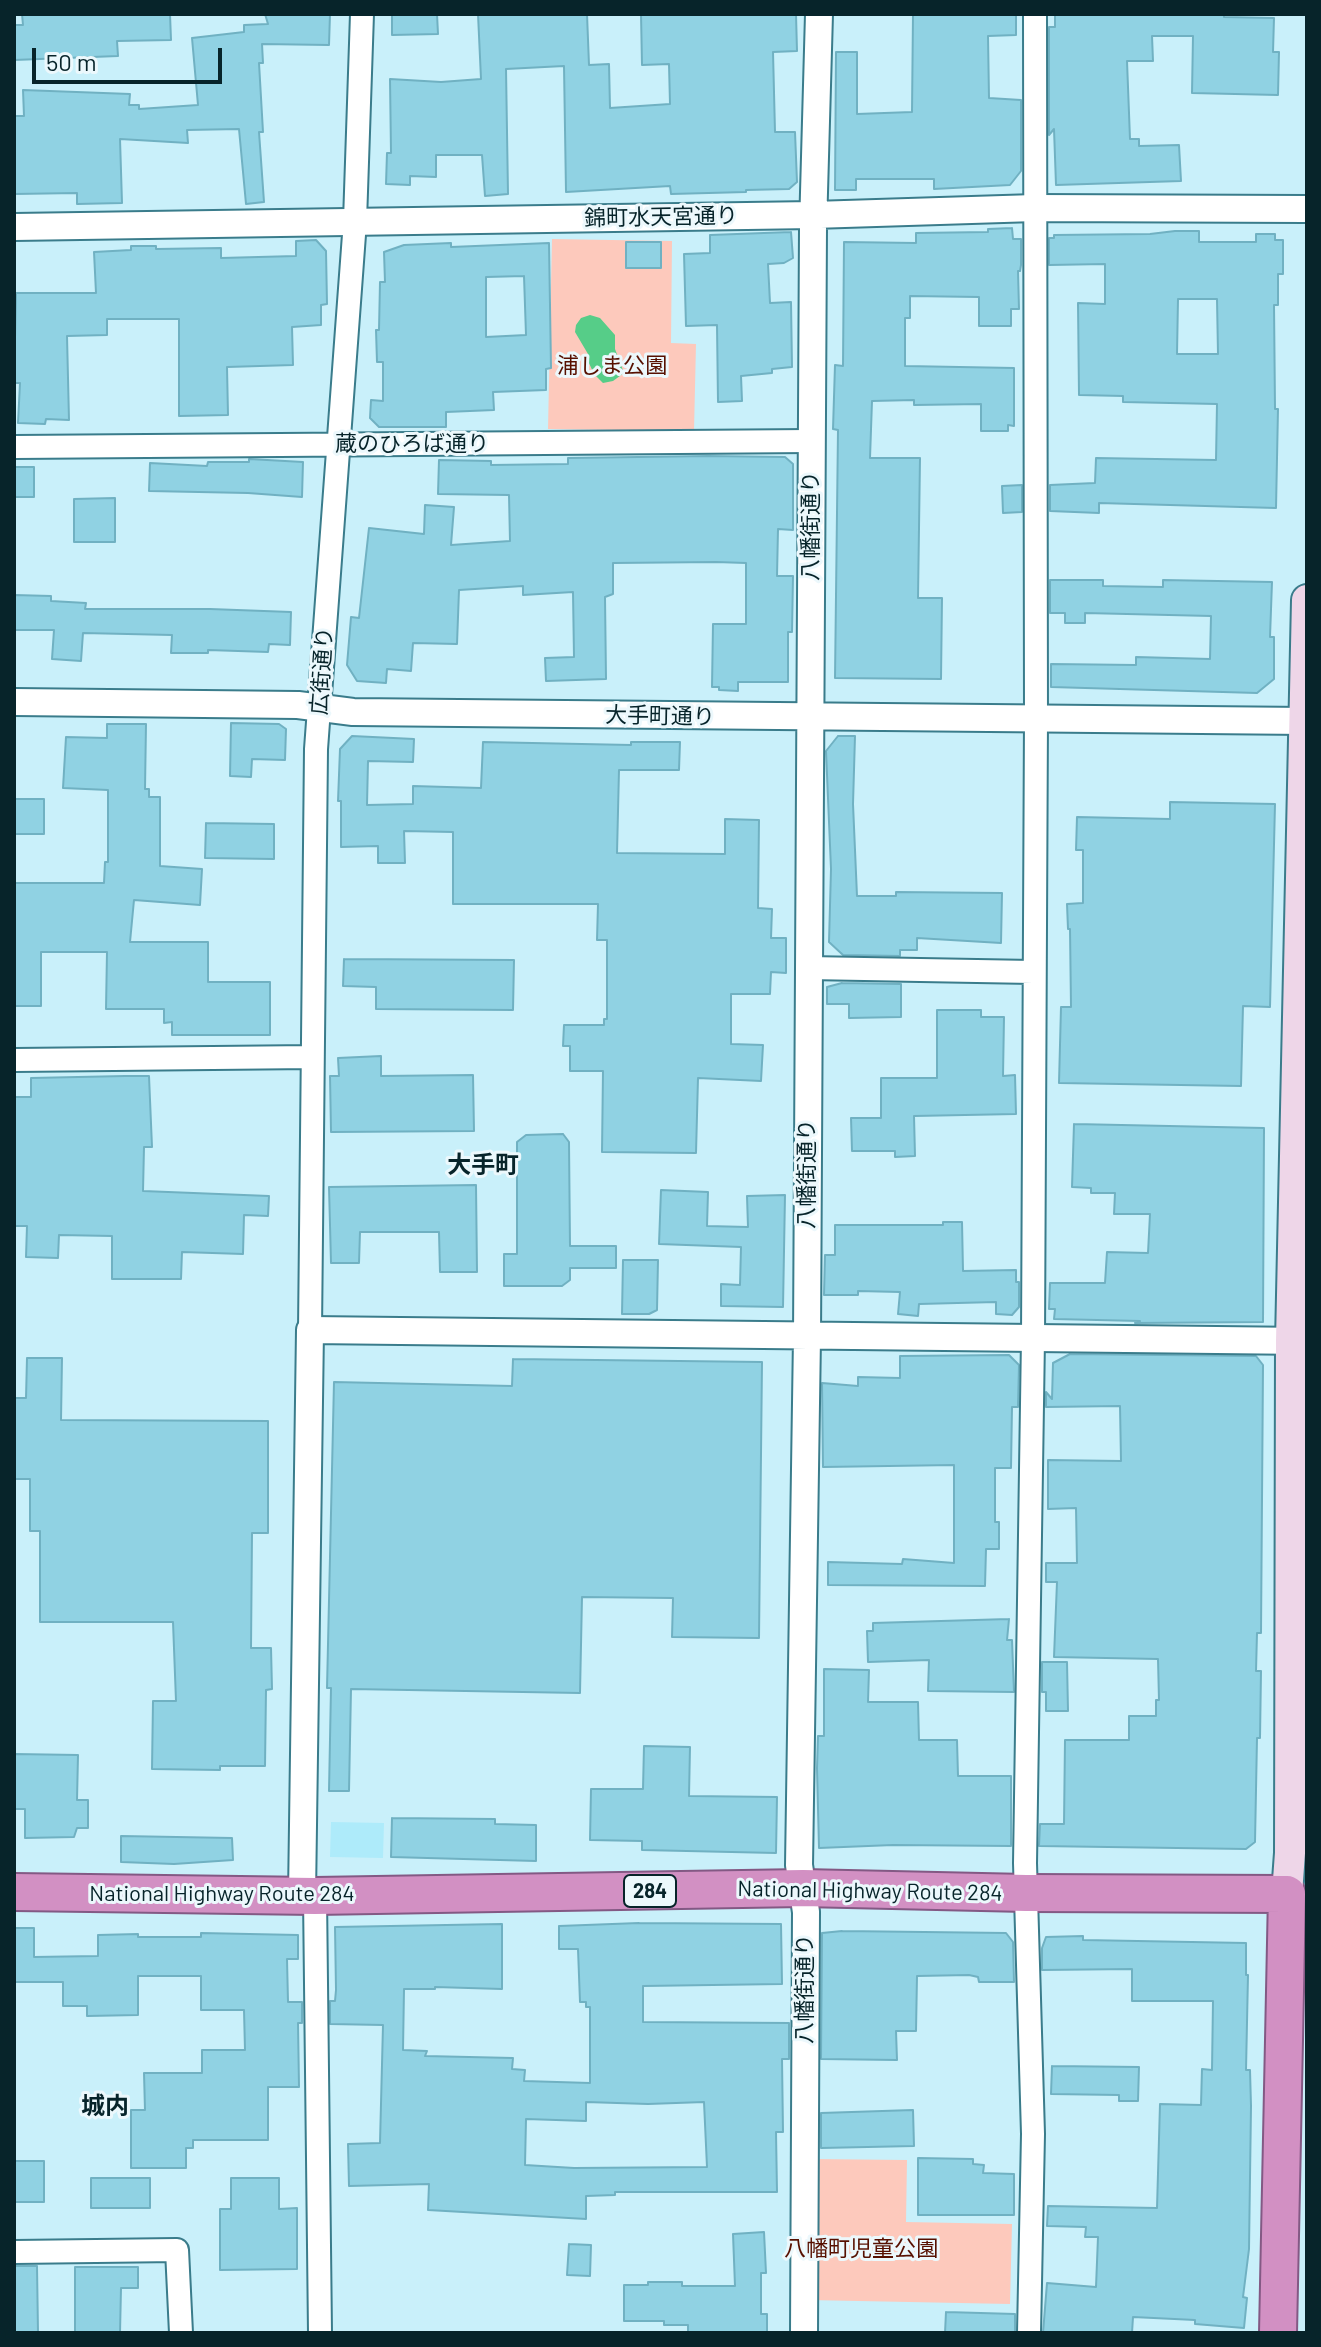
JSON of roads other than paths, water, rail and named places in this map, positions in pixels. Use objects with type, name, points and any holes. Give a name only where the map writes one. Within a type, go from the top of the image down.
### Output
[{"type":"highway","name":"National Highway Route 284","points":[[14,1892],[308,1895],[803,1888],[1287,1894]]},
{"type":"highway","points":[[1278,2333],[1287,1894]]},
{"type":"main road","points":[[1287,1894],[1299,1341],[1307,600]]},
{"type":"street","name":"広街通り","points":[[310,1330],[319,709],[355,221],[362,14]]},
{"type":"street","name":"八幡街通り","points":[[804,2333],[806,1912],[799,1865],[807,1337],[813,215],[819,14]]},
{"type":"street","points":[[1029,2333],[1033,2134],[1026,1893],[1036,718],[1035,14]]},
{"type":"street","name":"錦町水天宮通り","points":[[14,227],[813,215],[1035,208],[1307,209]]},
{"type":"street","name":"蔵のひろば通り","points":[[14,447],[811,441]]},
{"type":"street","name":"大手町通り","points":[[14,702],[298,705],[353,712],[1305,721]]},
{"type":"street","points":[[808,968],[1033,972]]},
{"type":"street","points":[[14,1060],[312,1057]]},
{"type":"street","points":[[320,2333],[308,1895],[310,1330],[1299,1341]]},
{"type":"street","points":[[14,2252],[177,2250],[181,2333]]},
{"type":"district","name":"大手町","points":[[483,1165]]},
{"type":"district","name":"城内","points":[[105,2106]]},
{"type":"park label","name":"浦しま公園","points":[[612,366]]},
{"type":"park label","name":"八幡町児童公園","points":[[861,2249]]}]
